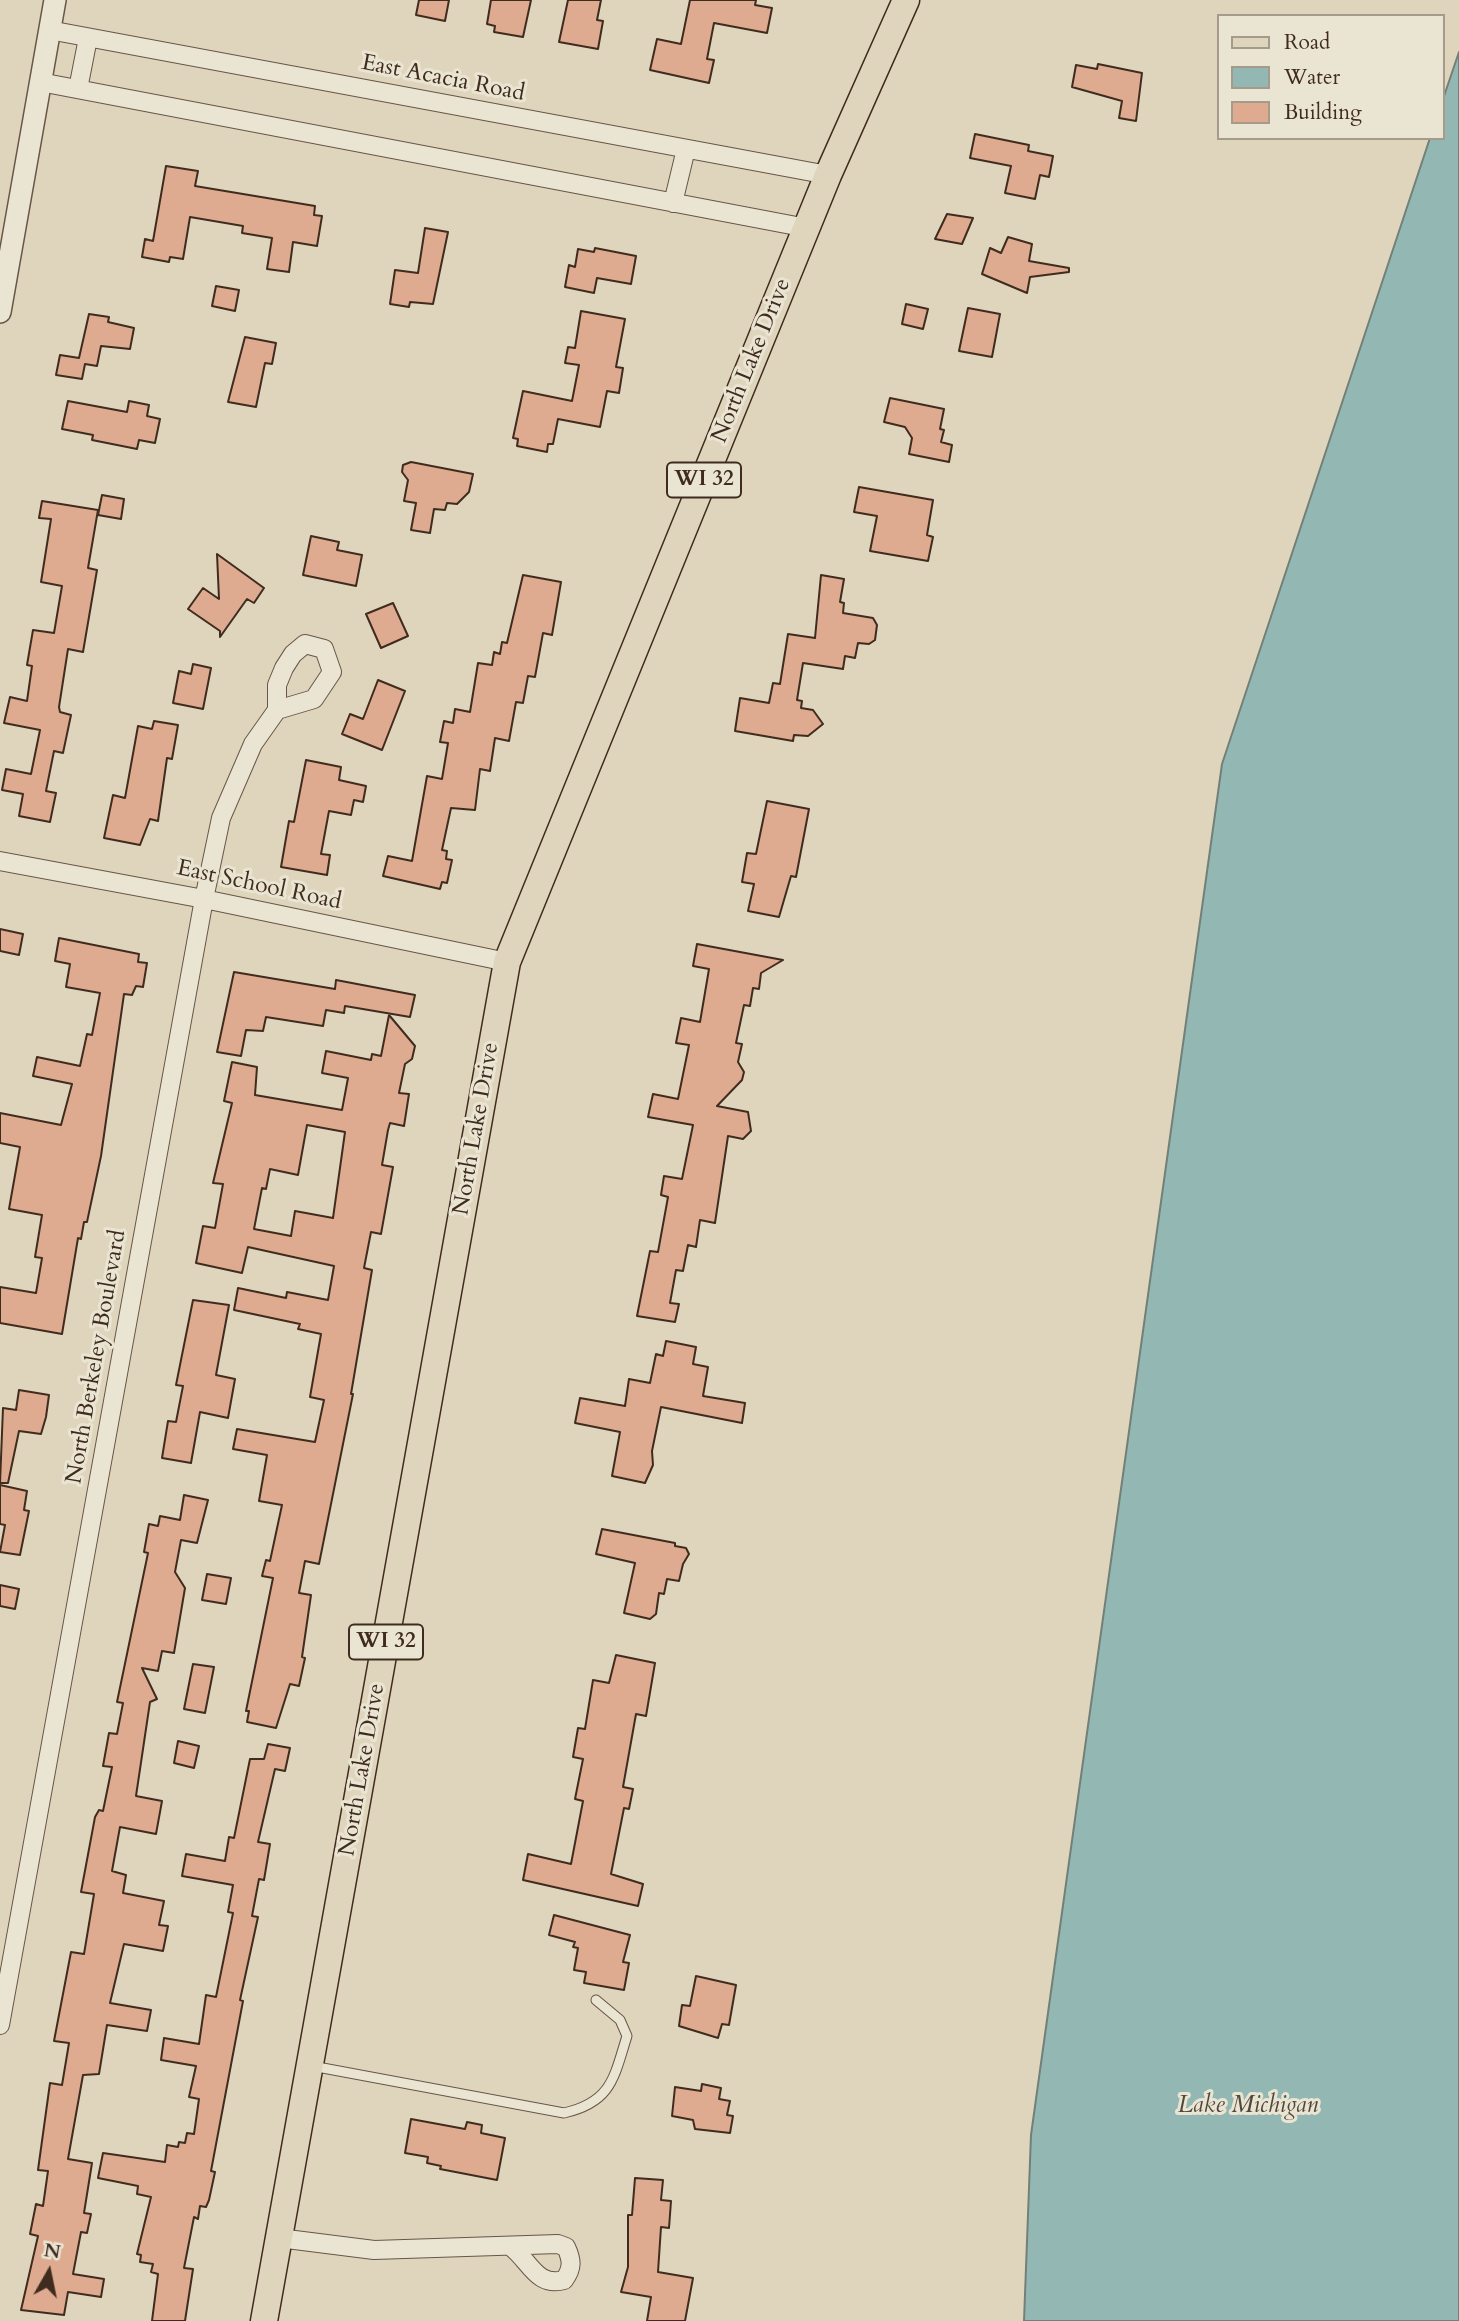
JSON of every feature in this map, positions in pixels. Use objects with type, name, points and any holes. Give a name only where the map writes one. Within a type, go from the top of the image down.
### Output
[{"type":"main road","name":"North Lake Drive","points":[[264,2321],[507,962],[828,175],[906,0]]},
{"type":"street","points":[[0,312],[55,0]]},
{"type":"street","name":"East Acacia Road","points":[[49,30],[828,175]]},
{"type":"street","points":[[78,89],[88,38]]},
{"type":"street","points":[[40,82],[807,229]]},
{"type":"street","points":[[673,203],[686,149]]},
{"type":"street","name":"North Berkeley Boulevard","points":[[0,2025],[204,898],[221,818],[253,744],[277,710]]},
{"type":"street","name":"East School Road","points":[[0,861],[204,898],[507,962]]},
{"type":"street","points":[[279,2238],[374,2250],[510,2246]]},
{"type":"lane","points":[[310,2065],[564,2113],[585,2108],[612,2084],[627,2036],[620,2020],[596,2000]]},
{"type":"water","name":"Lake Michigan","points":[[1459,52],[1459,2321],[1024,2321],[1031,2135],[1222,764],[1429,140],[1445,140],[1445,93]]},
{"type":"building","points":[[419,0],[449,0],[445,21],[416,15]]},
{"type":"building","points":[[491,0],[531,0],[523,37],[494,32],[495,26],[487,24]]},
{"type":"building","points":[[568,0],[601,0],[597,20],[603,21],[598,49],[559,42]]},
{"type":"building","points":[[690,0],[756,0],[755,5],[772,8],[767,33],[714,23],[707,59],[714,60],[709,83],[650,70],[657,39],[681,44]]},
{"type":"building","points":[[1098,64],[1142,73],[1136,121],[1119,118],[1122,101],[1072,87],[1076,65],[1097,69]]},
{"type":"building","points":[[975,134],[1029,145],[1028,151],[1053,156],[1049,177],[1040,175],[1035,199],[1005,193],[1011,166],[970,158]]},
{"type":"building","points":[[166,166],[198,171],[195,186],[315,206],[314,215],[322,216],[317,246],[293,242],[289,272],[267,269],[272,238],[242,233],[243,226],[190,217],[183,259],[170,257],[169,262],[142,257],[145,239],[153,241]]},
{"type":"building","points":[[947,214],[973,218],[962,244],[935,239]]},
{"type":"building","points":[[425,228],[448,232],[433,304],[410,302],[409,307],[390,304],[395,270],[418,273]]},
{"type":"building","points":[[1008,237],[1032,244],[1029,261],[1069,268],[1069,272],[1030,277],[1027,293],[982,274],[990,248],[1001,253]]},
{"type":"building","points":[[595,248],[636,256],[631,284],[597,278],[594,293],[565,287],[569,265],[575,267],[578,249],[594,252]]},
{"type":"building","points":[[216,286],[239,290],[235,311],[212,306]]},
{"type":"building","points":[[906,304],[928,309],[923,329],[902,324]]},
{"type":"building","points":[[968,308],[1000,314],[992,357],[959,351]]},
{"type":"building","points":[[581,311],[625,319],[616,367],[623,368],[619,393],[607,391],[600,427],[558,419],[553,444],[548,444],[547,452],[517,446],[518,439],[513,438],[523,391],[572,401],[579,365],[565,363],[568,347],[575,348]]},
{"type":"building","points":[[89,314],[109,317],[108,322],[134,328],[130,349],[101,346],[97,366],[85,364],[82,379],[56,375],[60,355],[79,358]]},
{"type":"building","points":[[245,337],[276,343],[272,364],[265,363],[256,407],[228,402]]},
{"type":"building","points":[[890,398],[944,409],[940,429],[944,430],[941,442],[952,445],[949,462],[909,454],[912,438],[905,427],[884,422]]},
{"type":"building","points":[[68,401],[127,412],[129,401],[149,405],[147,416],[160,419],[155,443],[139,440],[137,449],[92,440],[93,435],[62,429]]},
{"type":"building","points":[[411,462],[473,474],[469,492],[457,504],[447,503],[445,510],[434,509],[430,533],[411,530],[416,503],[404,501],[408,480],[402,472],[403,465]]},
{"type":"building","points":[[859,487],[933,500],[927,535],[933,537],[928,561],[870,551],[877,516],[854,512]]},
{"type":"building","points":[[102,495],[124,499],[121,519],[98,515]]},
{"type":"building","points":[[42,501],[98,510],[88,568],[97,570],[83,652],[68,649],[59,707],[60,712],[71,715],[63,753],[54,751],[46,791],[56,793],[50,822],[19,816],[23,794],[2,790],[6,769],[31,774],[40,730],[4,723],[10,697],[27,701],[32,666],[27,665],[33,630],[54,633],[62,586],[41,582],[51,519],[39,518]]},
{"type":"building","points":[[311,536],[339,542],[337,550],[362,555],[356,586],[303,575]]},
{"type":"building","points":[[217,554],[264,588],[254,603],[247,599],[220,637],[220,631],[188,609],[203,588],[219,599]]},
{"type":"building","points":[[523,575],[561,582],[552,635],[543,633],[535,677],[528,676],[523,703],[516,702],[509,741],[495,738],[490,771],[480,769],[475,810],[451,808],[442,850],[447,851],[446,859],[452,860],[447,883],[442,882],[440,889],[383,876],[388,856],[412,861],[427,776],[442,779],[448,743],[440,742],[444,721],[453,723],[455,709],[470,712],[478,663],[492,665],[494,652],[500,654],[502,642],[507,643]]},
{"type":"building","points":[[821,575],[844,579],[840,602],[844,603],[843,613],[873,618],[877,625],[875,640],[869,644],[858,643],[855,658],[845,656],[843,669],[803,663],[797,700],[802,701],[801,708],[813,710],[823,724],[808,736],[794,735],[793,741],[735,731],[740,698],[769,703],[773,683],[780,684],[788,634],[815,638]]},
{"type":"building","points":[[393,603],[408,636],[381,648],[366,614]]},
{"type":"building","points":[[193,664],[211,668],[203,709],[173,703],[179,671],[191,674]]},
{"type":"building","points":[[378,680],[405,691],[382,750],[342,734],[350,714],[363,719]]},
{"type":"building","points":[[154,721],[178,725],[172,759],[167,758],[158,821],[150,819],[140,845],[104,838],[113,795],[125,798],[138,726],[152,729]]},
{"type":"building","points":[[306,760],[341,767],[339,780],[366,786],[363,802],[354,800],[351,815],[329,811],[321,854],[330,855],[327,875],[281,867],[289,821],[294,822]]},
{"type":"building","points":[[767,801],[809,809],[796,877],[791,876],[779,917],[748,911],[754,884],[742,882],[747,853],[756,854]]},
{"type":"building","points":[[0,929],[23,934],[19,955],[0,951]]},
{"type":"building","points":[[59,938],[139,954],[138,962],[147,963],[143,987],[136,986],[132,995],[124,994],[101,1156],[87,1222],[84,1222],[81,1239],[78,1238],[62,1334],[0,1323],[0,1287],[36,1293],[42,1258],[35,1257],[42,1215],[9,1209],[20,1147],[0,1143],[0,1113],[61,1125],[72,1084],[33,1076],[37,1057],[80,1066],[87,1034],[92,1035],[100,993],[66,987],[70,964],[55,961]]},
{"type":"building","points":[[697,944],[783,960],[761,973],[759,989],[753,988],[750,1006],[744,1005],[736,1043],[742,1044],[738,1062],[744,1072],[742,1080],[717,1106],[748,1112],[751,1131],[743,1139],[728,1136],[715,1223],[700,1220],[696,1247],[688,1245],[683,1271],[676,1270],[670,1303],[679,1304],[675,1322],[637,1316],[650,1251],[658,1252],[668,1197],[661,1195],[664,1176],[682,1179],[693,1125],[648,1117],[653,1094],[678,1099],[689,1045],[676,1043],[681,1018],[700,1022],[709,969],[693,966]]},
{"type":"building","points":[[234,972],[335,989],[336,980],[415,995],[410,1017],[345,1006],[344,1013],[326,1010],[323,1026],[266,1017],[263,1031],[246,1030],[241,1056],[217,1052]]},
{"type":"building","points":[[389,1015],[415,1046],[412,1059],[405,1064],[399,1093],[409,1094],[404,1126],[390,1123],[388,1130],[382,1165],[393,1167],[381,1234],[371,1232],[364,1268],[372,1270],[353,1394],[319,1564],[305,1561],[299,1593],[311,1595],[302,1657],[305,1658],[299,1686],[290,1684],[276,1728],[247,1722],[249,1711],[246,1711],[273,1578],[262,1576],[266,1560],[270,1561],[282,1505],[259,1501],[267,1455],[233,1449],[237,1429],[315,1442],[324,1400],[310,1397],[321,1334],[298,1329],[300,1324],[234,1310],[238,1288],[286,1298],[287,1292],[328,1300],[334,1266],[248,1247],[242,1273],[196,1263],[203,1226],[215,1228],[223,1184],[213,1183],[232,1103],[224,1101],[232,1062],[257,1067],[255,1095],[342,1110],[348,1078],[322,1073],[326,1051],[371,1060],[372,1054],[381,1056]],"holes":[[[307,1125],[345,1132],[333,1218],[295,1211],[291,1236],[254,1229],[262,1188],[266,1189],[270,1169],[298,1175]]]},
{"type":"building","points":[[193,1300],[229,1305],[216,1375],[235,1379],[228,1418],[200,1412],[191,1463],[162,1458],[168,1421],[176,1422],[183,1386],[176,1385]]},
{"type":"building","points":[[666,1341],[696,1347],[693,1364],[708,1367],[703,1396],[745,1403],[742,1423],[661,1407],[652,1451],[653,1465],[645,1483],[612,1476],[620,1432],[575,1423],[580,1398],[625,1406],[629,1379],[650,1383],[656,1354],[663,1356]]},
{"type":"building","points":[[19,1390],[49,1395],[46,1417],[41,1434],[19,1431],[8,1483],[0,1483],[3,1408],[16,1410]]},
{"type":"building","points":[[0,1485],[27,1491],[24,1510],[29,1511],[20,1555],[0,1552],[5,1525],[0,1524]]},
{"type":"building","points":[[184,1495],[208,1500],[197,1543],[181,1540],[175,1572],[185,1588],[174,1653],[162,1651],[158,1671],[142,1668],[157,1699],[150,1702],[136,1796],[162,1801],[156,1834],[120,1827],[112,1871],[126,1875],[123,1893],[164,1901],[159,1925],[168,1926],[163,1951],[124,1944],[110,2003],[151,2010],[147,2031],[107,2025],[99,2074],[83,2075],[68,2159],[92,2163],[84,2213],[91,2214],[87,2233],[81,2232],[73,2274],[104,2279],[101,2297],[68,2292],[64,2315],[21,2310],[38,2236],[30,2234],[36,2204],[43,2206],[48,2171],[38,2170],[50,2083],[62,2085],[69,2043],[54,2041],[71,1952],[84,1954],[94,1894],[81,1892],[95,1817],[99,1810],[103,1811],[112,1767],[103,1766],[109,1733],[117,1734],[123,1703],[117,1702],[148,1553],[144,1552],[149,1524],[158,1526],[160,1516],[180,1520]]},
{"type":"building","points":[[602,1529],[675,1543],[675,1546],[686,1548],[689,1554],[683,1564],[679,1581],[667,1579],[664,1594],[659,1593],[656,1614],[650,1619],[624,1613],[635,1563],[596,1554]]},
{"type":"building","points":[[207,1574],[231,1578],[226,1604],[202,1600]]},
{"type":"building","points":[[0,1585],[19,1589],[15,1609],[0,1606]]},
{"type":"building","points":[[616,1655],[655,1663],[646,1716],[636,1714],[623,1787],[633,1789],[629,1809],[624,1808],[611,1874],[643,1884],[638,1906],[523,1880],[528,1854],[571,1864],[583,1801],[575,1799],[583,1759],[573,1757],[578,1728],[585,1729],[593,1680],[609,1683]]},
{"type":"building","points":[[193,1664],[214,1667],[205,1713],[184,1709]]},
{"type":"building","points":[[178,1741],[199,1746],[194,1768],[174,1763]]},
{"type":"building","points":[[268,1744],[290,1748],[285,1771],[275,1769],[258,1842],[270,1844],[264,1880],[259,1879],[252,1916],[258,1917],[240,2000],[243,2001],[211,2171],[215,2172],[206,2207],[200,2206],[198,2219],[194,2217],[184,2268],[193,2269],[185,2321],[152,2321],[158,2274],[151,2272],[153,2264],[140,2262],[141,2255],[137,2254],[151,2197],[137,2194],[138,2186],[98,2178],[103,2153],[165,2162],[167,2145],[178,2147],[179,2142],[185,2143],[187,2133],[194,2134],[199,2099],[189,2097],[196,2066],[161,2060],[164,2038],[199,2044],[206,1995],[216,1997],[233,1913],[228,1912],[233,1885],[182,1876],[186,1854],[225,1861],[229,1837],[234,1838],[250,1759],[264,1759]]},
{"type":"building","points":[[554,1915],[630,1935],[623,1962],[629,1963],[624,1990],[584,1983],[586,1972],[574,1970],[578,1948],[573,1947],[575,1942],[549,1935]]},
{"type":"building","points":[[696,1976],[736,1985],[729,2025],[722,2024],[718,2038],[679,2026],[682,2005],[690,2006]]},
{"type":"building","points":[[702,2084],[721,2088],[719,2099],[730,2101],[727,2115],[733,2116],[730,2133],[695,2129],[693,2120],[672,2116],[675,2087],[701,2091]]},
{"type":"building","points":[[411,2119],[465,2129],[467,2122],[482,2125],[481,2133],[505,2138],[497,2180],[440,2169],[441,2166],[427,2163],[428,2157],[405,2153]]},
{"type":"building","points":[[635,2178],[663,2180],[661,2200],[671,2201],[669,2228],[661,2227],[658,2272],[693,2278],[685,2321],[647,2321],[651,2297],[621,2292],[628,2267],[628,2215],[632,2215]]}]
